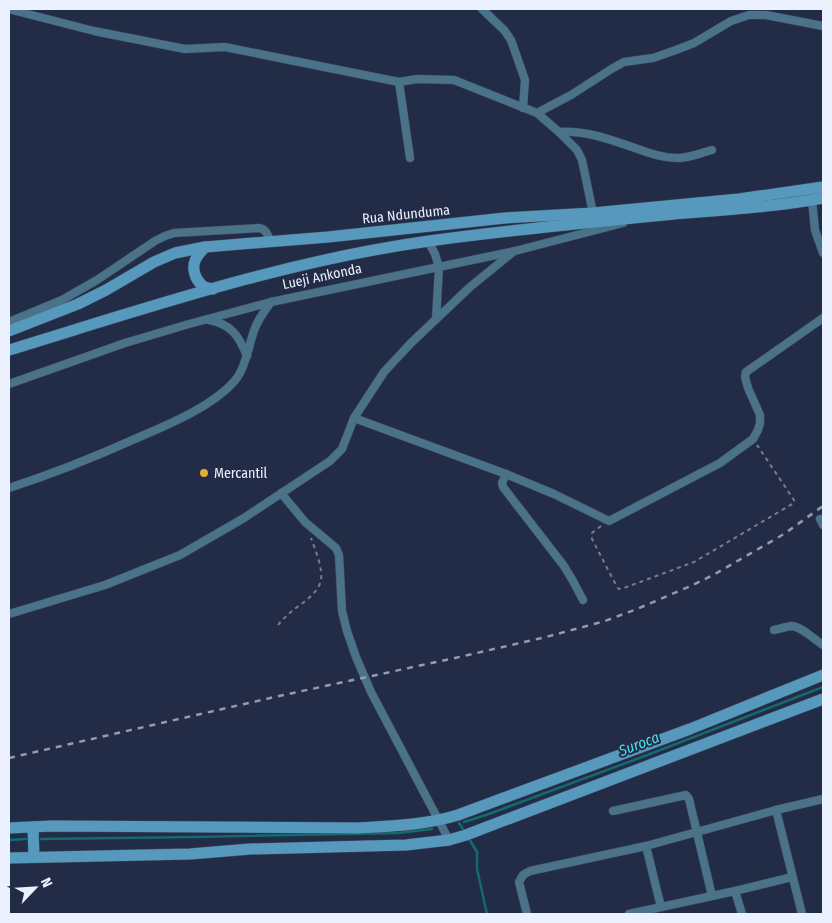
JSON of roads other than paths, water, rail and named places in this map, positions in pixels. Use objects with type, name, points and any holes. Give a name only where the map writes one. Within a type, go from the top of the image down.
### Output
[{"type":"main road","name":"Rua Ndunduma","points":[[9,330],[78,304],[154,262],[175,253],[205,247],[337,236],[505,218],[593,213],[739,199],[823,187]]},
{"type":"main road","points":[[428,241],[818,199]]},
{"type":"main road","name":"Lueji Ankonda","points":[[213,289],[280,270],[342,256],[428,241]]},
{"type":"main road","points":[[205,247],[196,260],[194,266],[195,273],[201,284],[206,288],[213,289]]},
{"type":"main road","points":[[9,350],[213,289]]},
{"type":"main road","points":[[9,828],[358,828],[401,826],[440,821],[458,816],[690,729],[823,674]]},
{"type":"main road","points":[[9,858],[190,854],[250,849],[406,845],[449,840],[475,832],[823,699]]},
{"type":"main road","points":[[33,827],[34,858]]},
{"type":"street","points":[[10,9],[94,31],[185,49],[225,47],[399,82],[417,79],[454,80],[536,113],[559,132],[577,150],[582,160],[593,213]]},
{"type":"street","points":[[482,9],[512,40],[524,80],[523,108]]},
{"type":"street","points":[[536,113],[624,62],[653,58],[676,50],[694,43],[731,21],[749,14],[766,15],[823,26]]},
{"type":"street","points":[[399,82],[410,158]]},
{"type":"street","points":[[559,132],[572,131],[608,139],[656,155],[676,158],[683,158],[712,150]]},
{"type":"street","points":[[818,199],[815,230],[823,253]]},
{"type":"street","name":"Lueji Ankonda","points":[[9,384],[125,343],[206,319],[271,302],[515,251],[646,217]]},
{"type":"street","points":[[9,322],[62,300],[98,280],[165,236],[174,233],[259,228],[266,232],[270,241]]},
{"type":"street","points":[[428,241],[439,267],[436,319]]},
{"type":"street","points":[[9,614],[105,585],[180,555],[244,518],[330,461],[342,449],[354,418],[384,372],[411,343],[470,287],[515,251]]},
{"type":"street","points":[[9,488],[88,460],[173,422],[214,399],[238,377],[247,356],[255,326],[271,302]]},
{"type":"street","points":[[354,418],[506,474],[554,494],[609,522],[720,463],[753,439],[758,430],[760,415],[748,388],[745,377],[746,372],[823,318]]},
{"type":"street","points":[[206,319],[220,322],[229,328],[236,335],[247,356]]},
{"type":"street","points":[[506,474],[502,483],[503,487],[564,566],[583,600]]},
{"type":"street","points":[[281,494],[311,528],[336,548],[339,555],[342,611],[356,657],[371,692],[449,840]]},
{"type":"street","points":[[774,630],[791,626],[796,627],[823,645]]},
{"type":"street","points":[[613,811],[686,795],[689,799],[712,896]]},
{"type":"street","points":[[528,914],[519,882],[523,875],[530,871],[646,846],[823,799]]},
{"type":"street","points":[[776,810],[802,914]]},
{"type":"street","points":[[646,846],[661,907]]},
{"type":"street","points":[[629,914],[792,876]]},
{"type":"street","points":[[734,891],[742,914]]},
{"type":"waterway","name":"Suroca","points":[[464,822],[650,754],[823,687]]},
{"type":"waterway","points":[[459,823],[465,832]]},
{"type":"waterway","points":[[41,839],[398,833],[432,829]]},
{"type":"waterway","points":[[468,837],[477,852],[477,869],[487,914]]},
{"type":"waterway","points":[[9,840],[26,839]]},
{"type":"railway","points":[[9,758],[455,658],[605,621],[637,609],[715,574],[784,534],[823,506]]},
{"type":"place","name":"Mercantil","points":[[204,473]]}]
